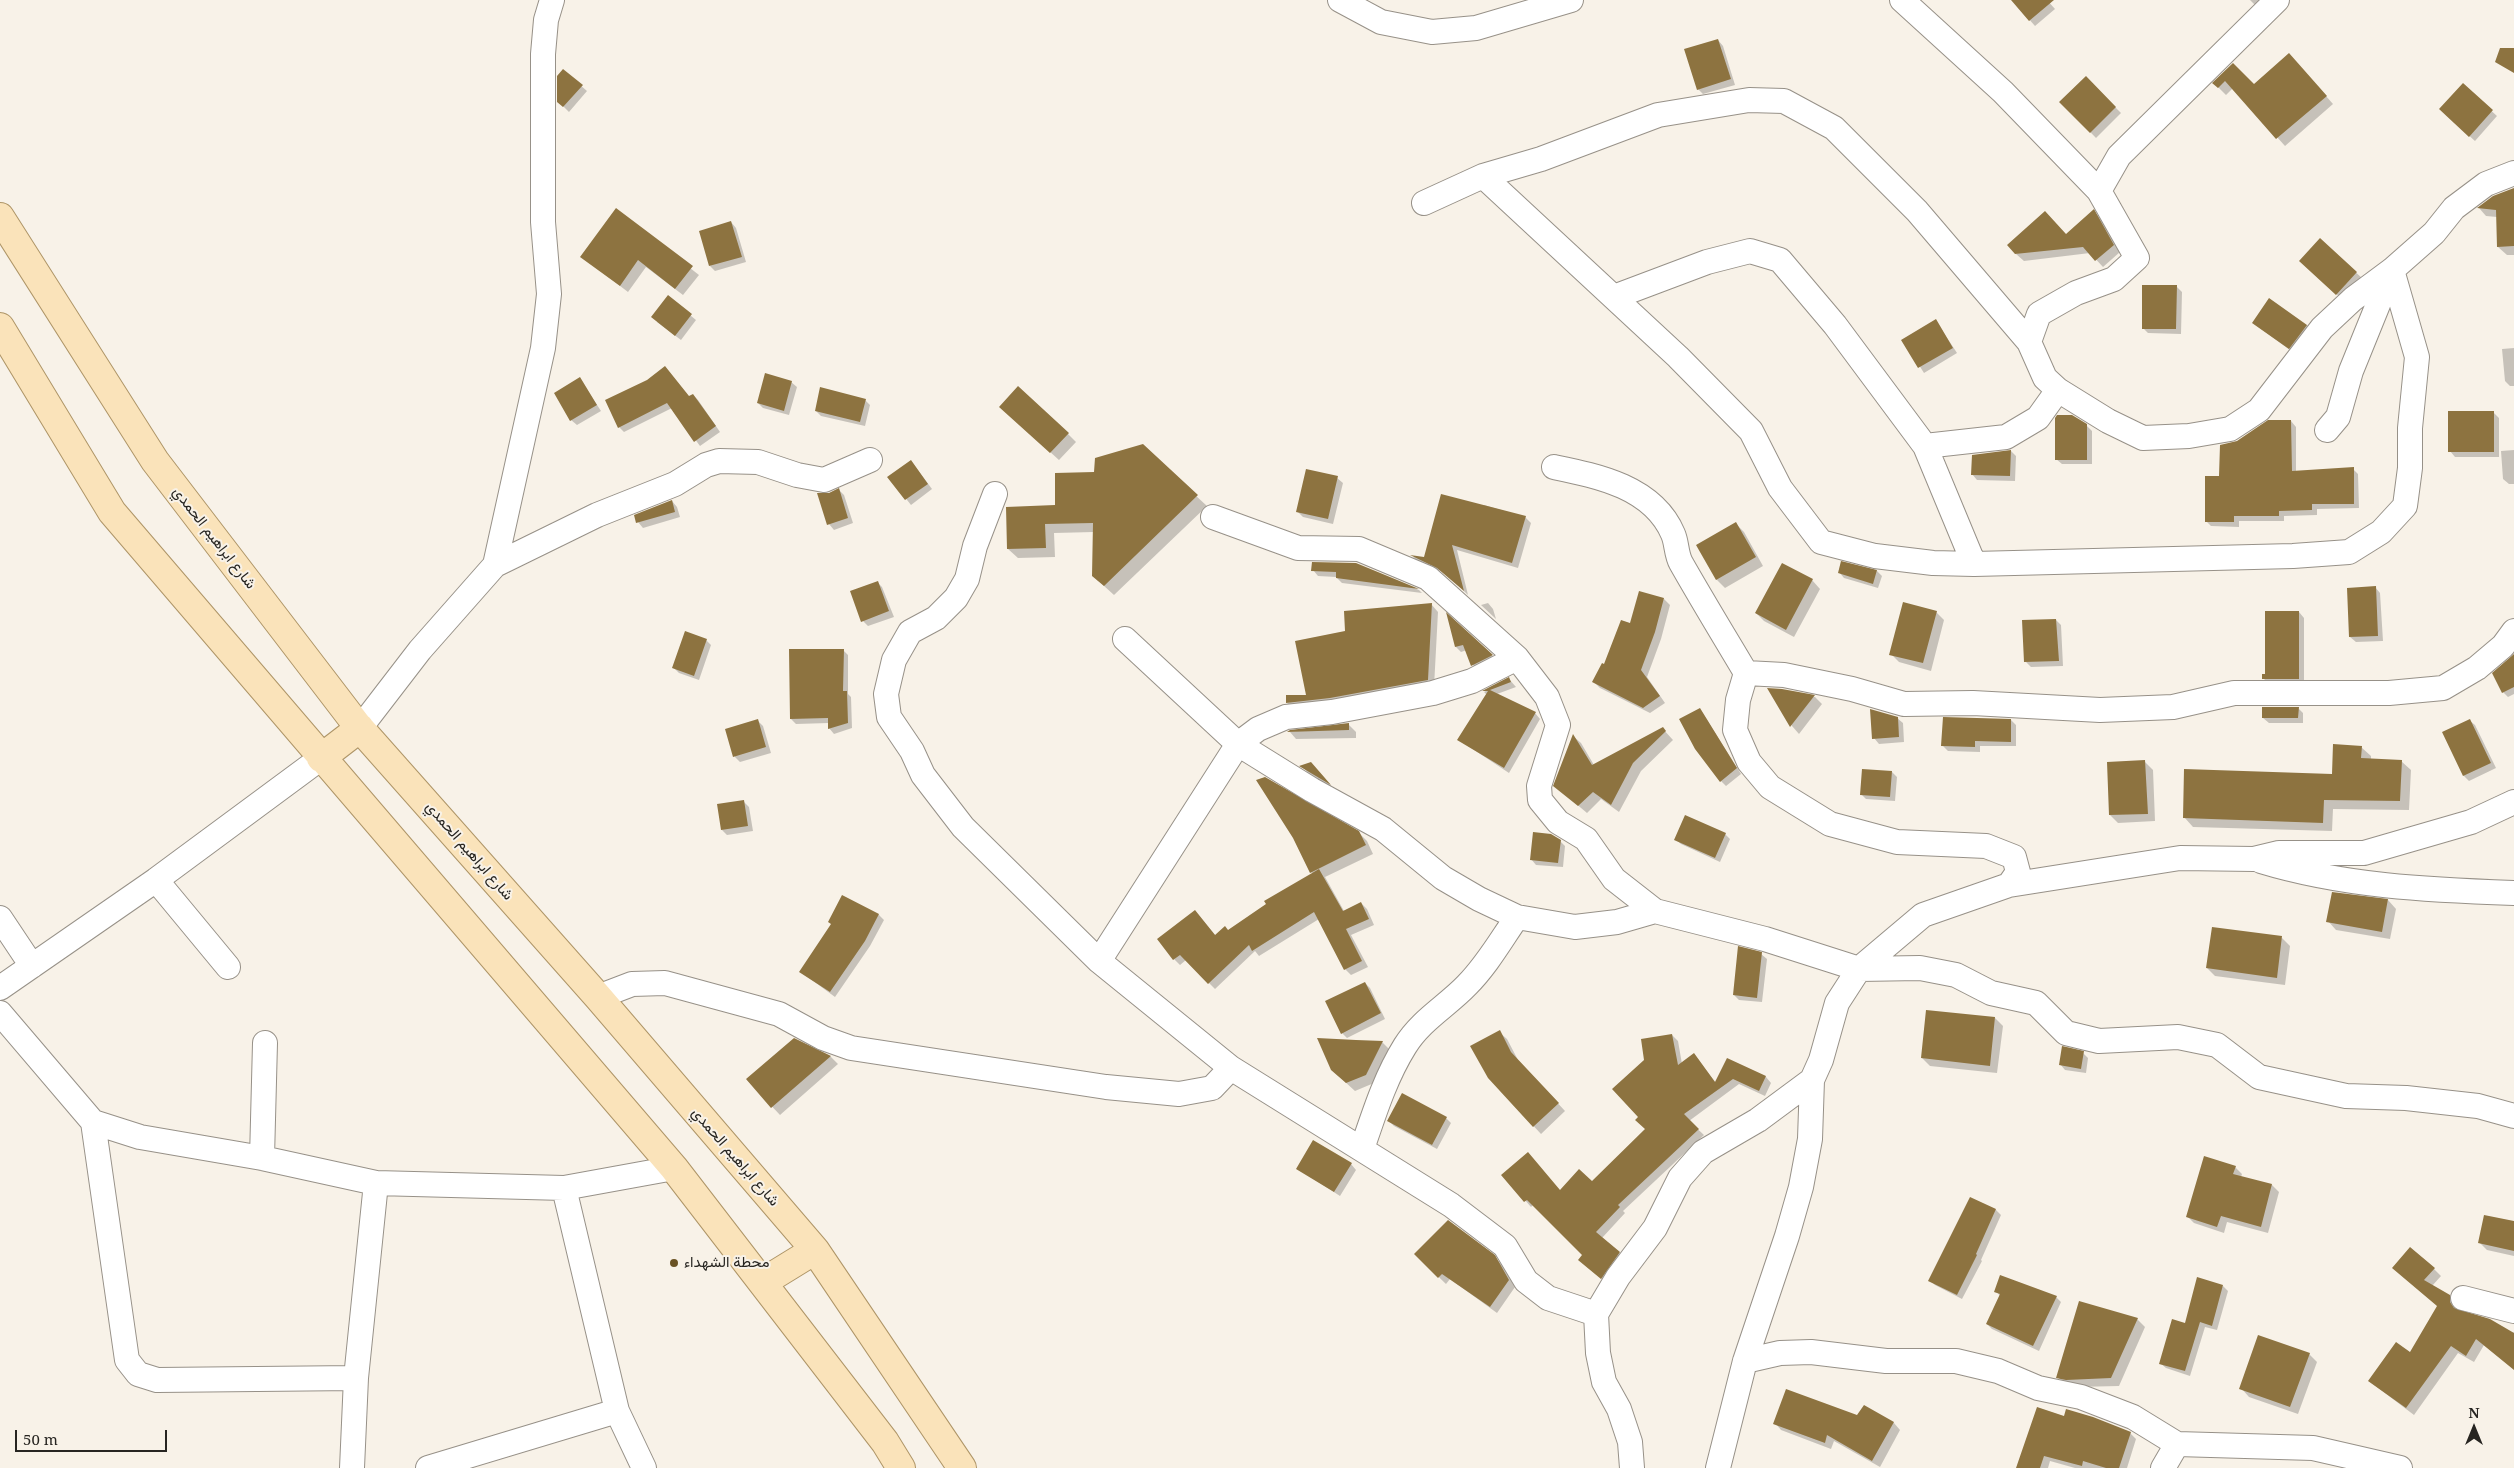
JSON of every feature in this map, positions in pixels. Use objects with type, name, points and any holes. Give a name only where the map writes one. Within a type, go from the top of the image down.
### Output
[{"type":"main road","name":"شارع ابراهيم الحمدي","points":[[0,218],[155,461],[360,728],[598,997],[815,1250],[962,1468]]},
{"type":"main road","points":[[0,327],[112,512],[674,1168],[885,1442],[901,1468]]},
{"type":"main road","points":[[321,758],[360,728]]},
{"type":"main road","points":[[763,1282],[815,1250]]},
{"type":"street","points":[[495,565],[543,348],[549,294],[544,222],[542,54],[546,20],[552,0]]},
{"type":"street","points":[[1340,0],[1380,22],[1432,32],[1476,28],[1571,0]]},
{"type":"street","points":[[1902,0],[2003,92],[2099,191],[2137,258],[2114,279],[2076,293],[2039,314],[2029,342]]},
{"type":"street","points":[[2099,191],[2119,156],[2277,0]]},
{"type":"street","points":[[1424,203],[1483,176],[1541,159],[1658,116],[1749,100],[1784,101],[1834,128],[1917,211],[2029,342],[2045,378],[2058,390],[2108,421],[2142,438],[2189,436],[2230,429],[2259,410],[2322,328],[2353,299],[2392,270],[2434,233],[2454,208],[2486,184],[2514,172]]},
{"type":"street","points":[[1483,176],[1614,297],[1750,431],[1780,488],[1821,542],[1875,556],[1933,562],[1974,564],[2293,556],[2349,552],[2381,532],[2405,506],[2410,468],[2410,428],[2417,357],[2392,270]]},
{"type":"street","points":[[1614,297],[1707,262],[1750,251],[1780,260],[1835,325],[1925,446],[1974,564]]},
{"type":"street","points":[[2327,430],[2338,417],[2351,370],[2392,270]]},
{"type":"street","points":[[1925,446],[2006,437],[2038,418],[2058,390]]},
{"type":"street","points":[[360,728],[420,650],[495,565],[597,515],[676,484],[706,465],[719,461],[758,462],[797,475],[824,480],[870,460]]},
{"type":"street","points":[[1554,467],[1597,476],[1639,494],[1660,514],[1673,534],[1679,560],[1746,672],[1738,700],[1734,730],[1749,762],[1770,787],[1830,824],[1897,842],[1986,846],[2014,857],[2018,872],[2009,885]]},
{"type":"street","points":[[995,494],[975,546],[967,579],[956,598],[936,618],[910,632],[894,660],[886,694],[889,717],[912,751],[923,775],[963,827],[1098,961],[1231,1068],[1451,1205],[1505,1246],[1526,1280],[1548,1298],[1596,1314]]},
{"type":"street","points":[[1212,517],[1298,548],[1359,549],[1428,578],[1517,658],[1547,697],[1558,725],[1539,786],[1540,800],[1558,822],[1586,839],[1614,879],[1655,911],[1765,939],[1859,969],[1920,968],[1956,975],[1991,993],[2036,1003],[2066,1033],[2099,1041],[2178,1037],[2217,1045],[2259,1077],[2346,1096],[2415,1099],[2478,1106],[2514,1116]]},
{"type":"street","points":[[1746,672],[1784,675],[1852,689],[1904,704],[1973,703],[2100,710],[2173,707],[2234,693],[2389,693],[2443,688],[2477,668],[2503,646],[2514,631]]},
{"type":"street","points":[[1125,640],[1238,744],[1312,790],[1383,829],[1443,878],[1517,917],[1575,927],[1617,922],[1655,911]]},
{"type":"street","points":[[1098,961],[1238,744],[1258,729],[1286,717],[1332,712],[1433,693],[1472,681],[1517,658]]},
{"type":"street","points":[[0,988],[156,880],[321,758]]},
{"type":"street","points":[[2254,859],[2279,853],[2364,853],[2471,822],[2514,802]]},
{"type":"street","points":[[1718,1468],[1745,1362],[1787,1236],[1801,1187],[1810,1139],[1812,1080],[1837,1003],[1859,969],[1924,915],[2009,885],[2180,858],[2254,859],[2338,879],[2415,890],[2514,893]]},
{"type":"street","points":[[156,880],[228,967]]},
{"type":"street","points":[[1362,1149],[1385,1084],[1405,1045],[1430,1016],[1466,987],[1485,966],[1517,917]]},
{"type":"street","points":[[0,918],[32,966]]},
{"type":"street","points":[[598,997],[632,984],[665,983],[779,1014],[822,1038],[851,1048],[1106,1087],[1179,1094],[1212,1088],[1231,1068]]},
{"type":"street","points":[[0,1013],[93,1122],[140,1137],[262,1158],[376,1183],[564,1188],[674,1168]]},
{"type":"street","points":[[262,1158],[265,1043]]},
{"type":"street","points":[[1632,1468],[1630,1442],[1619,1409],[1604,1382],[1598,1353],[1596,1314],[1618,1277],[1655,1228],[1680,1178],[1703,1152],[1758,1120],[1812,1080]]},
{"type":"street","points":[[93,1122],[127,1360],[138,1374],[157,1380],[356,1378]]},
{"type":"street","points":[[352,1468],[356,1378],[376,1183]]},
{"type":"street","points":[[564,1188],[616,1411],[644,1468]]},
{"type":"street","points":[[2463,1298],[2514,1311]]},
{"type":"street","points":[[1745,1362],[1780,1353],[1812,1352],[1886,1361],[1956,1361],[1998,1371],[2038,1388],[2081,1397],[2133,1417],[2177,1444],[2249,1458],[2313,1448],[2400,1468]]},
{"type":"street","points":[[428,1468],[616,1411]]},
{"type":"street","points":[[2162,1468],[2177,1444]]},
{"type":"building","points":[[2011,0],[2054,0],[2029,21]]},
{"type":"building","points":[[1718,39],[1731,79],[1697,90],[1684,49]]},
{"type":"building","points":[[2500,48],[2514,48],[2514,73],[2495,62]]},
{"type":"building","points":[[2289,53],[2327,96],[2276,139],[2225,81],[2218,88],[2212,83],[2233,63],[2254,84]]},
{"type":"building","points":[[563,69],[583,85],[563,107],[557,102],[557,76]]},
{"type":"building","points":[[2086,76],[2116,107],[2090,133],[2059,102]]},
{"type":"building","points":[[2463,83],[2493,110],[2469,137],[2439,109]]},
{"type":"building","points":[[2514,188],[2514,246],[2497,247],[2496,210],[2477,208],[2493,196]]},
{"type":"building","points":[[616,208],[693,266],[675,289],[638,260],[620,286],[580,257]]},
{"type":"building","points":[[2094,209],[2114,245],[2095,261],[2083,247],[2015,254],[2007,245],[2045,211],[2066,234]]},
{"type":"building","points":[[731,221],[742,257],[709,266],[699,231]]},
{"type":"building","points":[[2320,238],[2357,272],[2336,295],[2299,261]]},
{"type":"building","points":[[2142,285],[2177,285],[2176,329],[2142,329]]},
{"type":"building","points":[[668,295],[692,314],[675,336],[651,317]]},
{"type":"building","points":[[2269,298],[2307,325],[2289,349],[2252,323]]},
{"type":"building","points":[[1936,319],[1953,348],[1918,368],[1901,340]]},
{"type":"building","points":[[665,366],[689,396],[693,394],[716,426],[694,442],[667,403],[618,428],[605,400],[647,380]]},
{"type":"building","points":[[765,373],[792,381],[784,411],[757,403]]},
{"type":"building","points":[[580,377],[597,405],[570,421],[554,393]]},
{"type":"building","points":[[1018,386],[1069,433],[1050,453],[999,407]]},
{"type":"building","points":[[820,387],[866,399],[860,422],[815,411]]},
{"type":"building","points":[[2448,411],[2494,411],[2494,452],[2448,452]]},
{"type":"building","points":[[2057,415],[2072,415],[2087,424],[2087,460],[2055,460],[2055,418]]},
{"type":"building","points":[[2268,420],[2291,420],[2292,471],[2354,467],[2354,504],[2312,504],[2312,510],[2279,511],[2279,516],[2234,516],[2234,522],[2205,522],[2205,476],[2219,476],[2220,445],[2237,441]]},
{"type":"building","points":[[1143,444],[1198,495],[1104,586],[1092,576],[1093,523],[1045,524],[1046,548],[1007,549],[1006,507],[1055,505],[1055,473],[1094,472],[1095,458]]},
{"type":"building","points":[[2011,450],[2010,476],[1971,475],[1972,455]]},
{"type":"building","points":[[911,460],[928,484],[905,500],[887,477]]},
{"type":"building","points":[[1306,469],[1338,476],[1328,519],[1296,512]]},
{"type":"building","points":[[839,488],[848,518],[827,525],[817,493],[829,493]]},
{"type":"building","points":[[1441,494],[1526,516],[1512,563],[1452,545],[1464,591],[1437,568],[1410,555],[1424,557]]},
{"type":"building","points":[[672,500],[675,512],[636,523],[634,515]]},
{"type":"building","points":[[1736,522],[1756,557],[1716,580],[1696,545]]},
{"type":"building","points":[[1841,561],[1877,570],[1873,584],[1838,573]]},
{"type":"building","points":[[1312,562],[1356,563],[1419,589],[1336,578],[1336,572],[1311,571]]},
{"type":"building","points":[[1782,563],[1813,579],[1786,630],[1755,613]]},
{"type":"building","points":[[878,581],[889,611],[861,622],[850,591]]},
{"type":"building","points":[[2376,586],[2378,636],[2349,637],[2347,588]]},
{"type":"building","points":[[1639,591],[1664,598],[1655,632],[1641,670],[1660,696],[1643,708],[1592,682],[1602,663],[1604,664],[1621,620],[1630,623]]},
{"type":"building","points":[[1903,602],[1937,611],[1923,663],[1889,655]]},
{"type":"building","points":[[1432,603],[1428,680],[1330,698],[1286,703],[1286,695],[1306,695],[1295,641],[1345,631],[1344,611]]},
{"type":"building","points":[[2265,611],[2299,611],[2299,679],[2262,679],[2262,674],[2265,674]]},
{"type":"building","points":[[1446,612],[1493,655],[1471,666],[1463,645],[1455,647]]},
{"type":"building","points":[[2056,619],[2059,661],[2024,662],[2022,620]]},
{"type":"building","points":[[685,631],[707,639],[694,676],[672,668]]},
{"type":"building","points":[[789,649],[844,649],[843,691],[847,691],[848,723],[828,729],[828,718],[790,719]]},
{"type":"building","points":[[2514,654],[2514,687],[2502,693],[2492,673]]},
{"type":"building","points":[[1509,677],[1511,682],[1490,690],[1536,712],[1504,768],[1457,740],[1488,691],[1482,691]]},
{"type":"building","points":[[1767,688],[1782,689],[1815,695],[1790,727]]},
{"type":"building","points":[[2262,707],[2299,707],[2298,718],[2262,718]]},
{"type":"building","points":[[1700,708],[1737,768],[1720,782],[1695,749],[1679,719]]},
{"type":"building","points":[[1870,709],[1898,717],[1899,737],[1872,739]]},
{"type":"building","points":[[1943,717],[2011,719],[2011,742],[1975,741],[1975,747],[1941,746]]},
{"type":"building","points":[[758,719],[766,747],[733,757],[725,729]]},
{"type":"building","points":[[2470,719],[2491,763],[2463,776],[2442,732]]},
{"type":"building","points":[[1349,723],[1349,730],[1287,732],[1290,730]]},
{"type":"building","points":[[1663,727],[1666,731],[1633,763],[1611,805],[1593,792],[1578,806],[1553,786],[1573,734],[1592,765]]},
{"type":"building","points":[[2333,744],[2362,746],[2361,758],[2402,760],[2400,801],[2324,800],[2323,823],[2183,818],[2184,769],[2332,774]]},
{"type":"building","points":[[2145,760],[2148,814],[2109,815],[2107,762]]},
{"type":"building","points":[[1311,762],[1331,785],[1299,766]]},
{"type":"building","points":[[1862,769],[1892,771],[1890,797],[1860,795]]},
{"type":"building","points":[[1265,777],[1359,831],[1366,845],[1310,873],[1293,838],[1256,780]]},
{"type":"building","points":[[744,800],[748,826],[721,830],[717,804]]},
{"type":"building","points":[[1685,815],[1726,833],[1715,858],[1674,840]]},
{"type":"building","points":[[1533,832],[1551,834],[1561,840],[1558,863],[1530,860]]},
{"type":"building","points":[[1319,869],[1343,911],[1361,902],[1369,919],[1346,929],[1362,961],[1344,970],[1314,912],[1252,951],[1249,945],[1208,984],[1180,955],[1173,960],[1157,939],[1195,910],[1215,935],[1225,926],[1228,930],[1266,904],[1264,901]]},
{"type":"building","points":[[2332,892],[2388,899],[2382,932],[2326,922]]},
{"type":"building","points":[[842,895],[879,914],[865,941],[830,992],[799,972],[831,924],[828,922]]},
{"type":"building","points":[[2212,927],[2282,936],[2277,978],[2206,968]]},
{"type":"building","points":[[1738,946],[1762,952],[1757,998],[1733,995]]},
{"type":"building","points":[[1365,982],[1381,1013],[1341,1034],[1325,1001]]},
{"type":"building","points":[[1926,1010],[1995,1017],[1990,1066],[1921,1058]]},
{"type":"building","points":[[1500,1030],[1511,1052],[1559,1103],[1533,1127],[1488,1078],[1470,1046]]},
{"type":"building","points":[[1672,1034],[1678,1065],[1694,1053],[1715,1082],[1727,1058],[1766,1076],[1759,1091],[1733,1079],[1684,1114],[1699,1129],[1618,1205],[1620,1207],[1596,1232],[1620,1252],[1601,1279],[1578,1260],[1582,1255],[1527,1200],[1524,1202],[1501,1175],[1528,1152],[1560,1190],[1579,1169],[1592,1181],[1645,1129],[1635,1120],[1638,1117],[1612,1089],[1644,1060],[1641,1039]]},
{"type":"building","points":[[794,1038],[831,1056],[771,1108],[746,1079]]},
{"type":"building","points":[[1317,1038],[1383,1041],[1366,1075],[1346,1083],[1331,1070]]},
{"type":"building","points":[[2062,1046],[2084,1051],[2081,1069],[2059,1065]]},
{"type":"building","points":[[1402,1093],[1447,1117],[1432,1145],[1387,1121]]},
{"type":"building","points":[[1313,1140],[1352,1163],[1334,1192],[1296,1169]]},
{"type":"building","points":[[2204,1156],[2236,1166],[2233,1174],[2272,1184],[2261,1227],[2221,1216],[2217,1227],[2186,1217]]},
{"type":"building","points":[[1970,1197],[1996,1209],[1977,1255],[1957,1295],[1928,1281]]},
{"type":"building","points":[[2484,1215],[2514,1221],[2514,1251],[2478,1243]]},
{"type":"building","points":[[1448,1220],[1495,1255],[1509,1280],[1490,1307],[1442,1274],[1438,1278],[1414,1254]]},
{"type":"building","points":[[2410,1247],[2435,1268],[2424,1280],[2450,1295],[2450,1302],[2454,1308],[2490,1319],[2514,1333],[2514,1370],[2476,1339],[2466,1356],[2451,1346],[2406,1408],[2368,1381],[2396,1342],[2410,1352],[2437,1306],[2392,1268]]},
{"type":"building","points":[[2000,1275],[2057,1296],[2033,1346],[1986,1324],[2000,1294],[1994,1292]]},
{"type":"building","points":[[2197,1277],[2223,1285],[2212,1326],[2200,1322],[2185,1371],[2159,1364],[2172,1319],[2185,1323]]},
{"type":"building","points":[[2079,1301],[2138,1318],[2111,1378],[2066,1380],[2056,1378]]},
{"type":"building","points":[[2258,1335],[2310,1353],[2290,1407],[2239,1389]]},
{"type":"building","points":[[1786,1389],[1857,1415],[1864,1405],[1894,1422],[1872,1461],[1827,1435],[1825,1443],[1773,1424]]},
{"type":"building","points":[[2037,1407],[2064,1416],[2066,1409],[2131,1432],[2119,1468],[2106,1468],[2083,1461],[2082,1466],[2044,1456],[2040,1468],[2016,1468]]},
{"type":"place","name":"محطة الشهداء","points":[[674,1263]]}]
